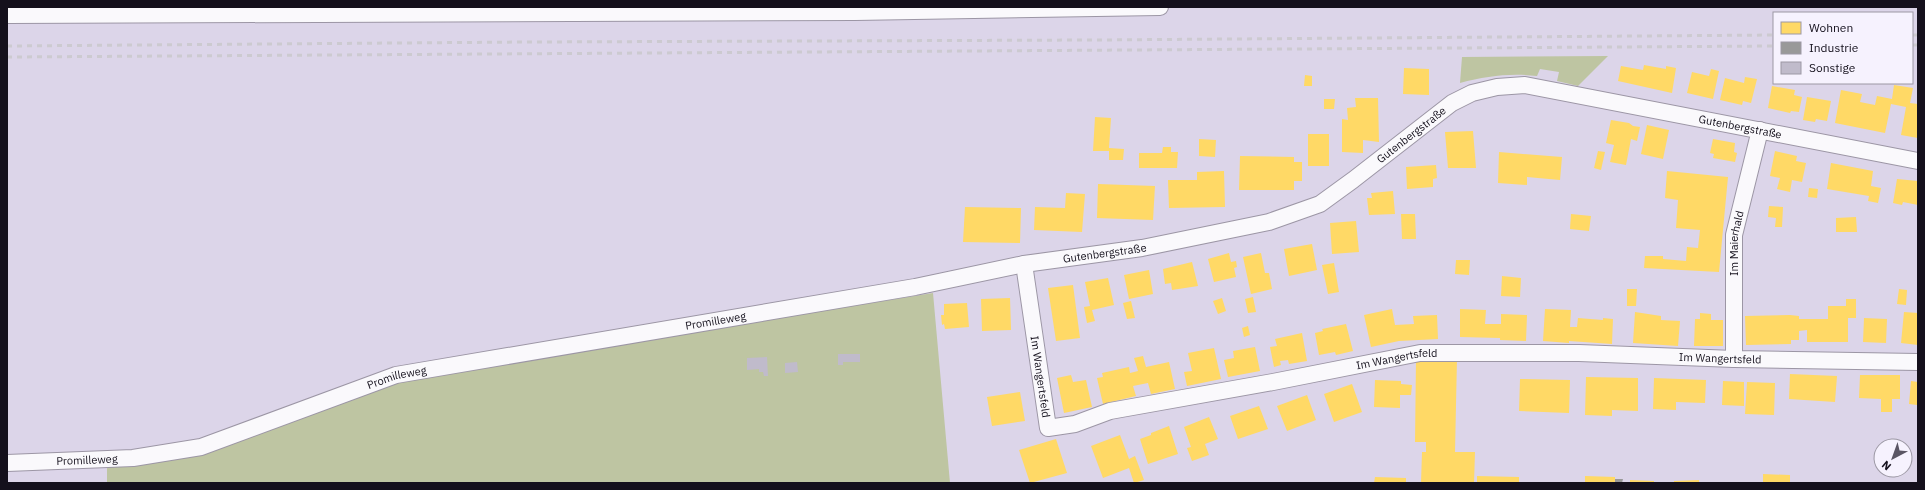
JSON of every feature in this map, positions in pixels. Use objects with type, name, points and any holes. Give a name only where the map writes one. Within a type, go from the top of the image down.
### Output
[{"type":"street","points":[[7,15],[1160,7]]},
{"type":"street","name":"Gutenbergstraße","points":[[914,287],[1024,264],[1142,248],[1269,222],[1290,216],[1320,204],[1452,103],[1472,93],[1497,87],[1525,85],[1918,161]]},
{"type":"street","name":"Im Maierhald","points":[[1734,360],[1734,235],[1760,130]]},
{"type":"street","name":"Im Wangertsfeld","points":[[1024,264],[1048,428],[1075,424],[1110,411],[1273,382],[1420,353],[1579,353],[1734,360],[1918,362]]},
{"type":"street","name":"Promilleweg","points":[[7,463],[133,458],[200,447],[396,375],[914,287]]},
{"type":"green space","points":[[1608,56],[1578,86],[1557,81],[1559,72],[1540,69],[1537,76],[1498,76],[1460,83],[1462,57]]},
{"type":"green space","points":[[933,293],[950,483],[107,483],[107,466],[199,455],[405,377]]},
{"type":"building: Wohnen","points":[[1644,65],[1666,69],[1666,66],[1676,68],[1672,93],[1618,81],[1621,66],[1643,70]]},
{"type":"building: Wohnen","points":[[1404,68],[1429,69],[1429,95],[1403,94]]},
{"type":"building: Wohnen","points":[[1711,69],[1719,71],[1713,99],[1687,93],[1692,72],[1709,76]]},
{"type":"building: Wohnen","points":[[1305,75],[1312,76],[1312,86],[1304,86]]},
{"type":"building: Wohnen","points":[[1745,77],[1757,79],[1751,103],[1743,101],[1742,105],[1720,100],[1725,78],[1744,83]]},
{"type":"building: Wohnen","points":[[1894,85],[1913,88],[1910,103],[1918,104],[1918,138],[1901,135],[1906,107],[1891,104],[1885,133],[1835,123],[1841,90],[1862,94],[1860,102],[1875,105],[1877,96],[1892,99]]},
{"type":"building: Wohnen","points":[[1772,86],[1795,90],[1794,95],[1802,97],[1799,112],[1791,111],[1790,113],[1768,108]]},
{"type":"building: Wohnen","points":[[1807,97],[1831,101],[1827,121],[1816,119],[1815,122],[1803,120]]},
{"type":"building: Wohnen","points":[[1355,98],[1378,98],[1379,142],[1363,140],[1363,153],[1342,152],[1342,119],[1348,120],[1347,108],[1356,107]]},
{"type":"building: Wohnen","points":[[1324,99],[1335,99],[1334,109],[1324,109]]},
{"type":"building: Wohnen","points":[[1095,117],[1111,118],[1109,148],[1124,149],[1123,160],[1109,160],[1109,151],[1093,151]]},
{"type":"building: Wohnen","points":[[1611,120],[1629,123],[1633,126],[1640,127],[1637,141],[1631,139],[1626,165],[1610,162],[1614,145],[1606,143]]},
{"type":"building: Wohnen","points":[[1647,125],[1669,130],[1663,159],[1641,154]]},
{"type":"building: Wohnen","points":[[1473,131],[1476,168],[1448,168],[1445,132]]},
{"type":"building: Wohnen","points":[[1308,134],[1329,134],[1329,166],[1308,166]]},
{"type":"building: Wohnen","points":[[1199,139],[1216,140],[1215,157],[1199,156]]},
{"type":"building: Wohnen","points":[[1713,139],[1735,143],[1734,152],[1737,153],[1735,162],[1713,158],[1714,154],[1710,153]]},
{"type":"building: Wohnen","points":[[1163,147],[1171,147],[1171,152],[1178,152],[1177,168],[1139,168],[1139,153],[1162,153]]},
{"type":"building: Wohnen","points":[[1598,151],[1605,152],[1601,170],[1594,168]]},
{"type":"building: Wohnen","points":[[1775,151],[1797,156],[1796,161],[1806,163],[1802,182],[1792,180],[1790,192],[1777,189],[1780,178],[1770,176]]},
{"type":"building: Wohnen","points":[[1499,152],[1562,157],[1560,180],[1527,177],[1527,185],[1498,183]]},
{"type":"building: Wohnen","points":[[1240,156],[1294,157],[1294,162],[1302,162],[1302,181],[1294,181],[1294,190],[1239,190]]},
{"type":"building: Wohnen","points":[[1831,163],[1873,171],[1871,186],[1881,188],[1878,203],[1868,201],[1869,196],[1827,189]]},
{"type":"building: Wohnen","points":[[1436,165],[1437,178],[1433,179],[1433,187],[1407,189],[1406,167]]},
{"type":"building: Wohnen","points":[[1224,171],[1225,207],[1169,208],[1168,180],[1197,180],[1197,172]]},
{"type":"building: Wohnen","points":[[1667,171],[1728,177],[1719,272],[1644,268],[1645,256],[1663,256],[1663,259],[1686,261],[1687,247],[1698,248],[1700,230],[1676,228],[1678,200],[1665,198]]},
{"type":"building: Wohnen","points":[[1897,179],[1918,181],[1918,205],[1903,202],[1902,205],[1893,203]]},
{"type":"building: Wohnen","points":[[1098,184],[1155,186],[1153,220],[1097,218]]},
{"type":"building: Wohnen","points":[[1809,188],[1818,189],[1817,198],[1808,197]]},
{"type":"building: Wohnen","points":[[1393,191],[1395,214],[1369,215],[1367,198],[1372,198],[1371,193]]},
{"type":"building: Wohnen","points":[[1066,193],[1085,194],[1082,232],[1034,230],[1035,207],[1065,208]]},
{"type":"building: Wohnen","points":[[1769,206],[1783,207],[1782,227],[1775,227],[1776,218],[1768,217]]},
{"type":"building: Wohnen","points":[[965,207],[1021,208],[1020,243],[963,242]]},
{"type":"building: Wohnen","points":[[1401,214],[1415,214],[1416,239],[1402,239]]},
{"type":"building: Wohnen","points":[[1571,214],[1591,216],[1589,231],[1570,229]]},
{"type":"building: Wohnen","points":[[1856,217],[1857,232],[1836,232],[1836,218]]},
{"type":"building: Wohnen","points":[[1356,221],[1359,252],[1332,254],[1330,223]]},
{"type":"building: Wohnen","points":[[1312,244],[1317,270],[1289,276],[1284,249]]},
{"type":"building: Wohnen","points":[[1229,253],[1231,262],[1236,261],[1237,267],[1234,268],[1236,277],[1214,282],[1208,259]]},
{"type":"building: Wohnen","points":[[1261,253],[1265,273],[1269,273],[1272,289],[1251,294],[1243,257]]},
{"type":"building: Wohnen","points":[[1456,260],[1470,260],[1469,275],[1455,274]]},
{"type":"building: Wohnen","points":[[1192,262],[1198,286],[1172,290],[1171,283],[1165,284],[1163,269]]},
{"type":"building: Wohnen","points":[[1334,263],[1339,292],[1328,294],[1322,265]]},
{"type":"building: Wohnen","points":[[1149,270],[1153,294],[1129,299],[1124,275]]},
{"type":"building: Wohnen","points":[[1502,276],[1521,278],[1520,297],[1501,296]]},
{"type":"building: Wohnen","points":[[1108,278],[1114,305],[1092,310],[1095,321],[1087,323],[1084,307],[1090,306],[1085,282]]},
{"type":"building: Wohnen","points":[[1073,285],[1080,338],[1056,341],[1048,288]]},
{"type":"building: Wohnen","points":[[1627,289],[1637,289],[1636,306],[1627,306]]},
{"type":"building: Wohnen","points":[[1899,289],[1907,290],[1906,305],[1897,304]]},
{"type":"building: Wohnen","points":[[1253,297],[1256,312],[1248,313],[1245,299]]},
{"type":"building: Wohnen","points":[[1010,298],[1011,330],[982,331],[981,299]]},
{"type":"building: Wohnen","points":[[1222,298],[1226,311],[1218,314],[1213,301]]},
{"type":"building: Wohnen","points":[[1846,299],[1856,299],[1856,318],[1848,318],[1848,342],[1807,342],[1807,330],[1799,331],[1799,340],[1791,340],[1791,344],[1746,345],[1745,316],[1790,315],[1799,316],[1799,319],[1828,319],[1828,306],[1846,306]]},
{"type":"building: Wohnen","points":[[1131,301],[1135,318],[1127,319],[1123,303]]},
{"type":"building: Wohnen","points":[[967,303],[969,327],[945,329],[944,324],[942,325],[941,315],[944,315],[944,304]]},
{"type":"building: Wohnen","points":[[1392,309],[1395,325],[1414,324],[1413,316],[1437,315],[1438,339],[1399,341],[1371,347],[1364,315]]},
{"type":"building: Wohnen","points":[[1460,309],[1486,310],[1485,324],[1501,324],[1501,314],[1527,315],[1526,341],[1500,340],[1500,338],[1460,337]]},
{"type":"building: Wohnen","points":[[1545,309],[1571,310],[1570,327],[1577,327],[1578,318],[1603,320],[1603,318],[1613,319],[1612,344],[1543,341]]},
{"type":"building: Wohnen","points":[[1635,312],[1661,316],[1661,320],[1680,321],[1678,346],[1633,343]]},
{"type":"building: Wohnen","points":[[1904,312],[1918,313],[1918,345],[1901,343]]},
{"type":"building: Wohnen","points":[[1700,313],[1711,314],[1711,320],[1723,320],[1723,346],[1694,346],[1695,319],[1700,319]]},
{"type":"building: Wohnen","points":[[1864,318],[1887,319],[1886,343],[1863,342]]},
{"type":"building: Wohnen","points":[[1346,324],[1353,351],[1336,355],[1335,352],[1319,355],[1315,333],[1323,331],[1322,329]]},
{"type":"building: Wohnen","points":[[1248,326],[1250,335],[1244,337],[1242,328]]},
{"type":"building: Wohnen","points":[[1302,333],[1307,361],[1289,364],[1288,360],[1280,361],[1281,365],[1274,367],[1270,347],[1277,346],[1275,339]]},
{"type":"building: Wohnen","points":[[1255,347],[1260,371],[1228,377],[1224,360],[1234,358],[1233,351]]},
{"type":"building: Wohnen","points":[[1214,348],[1221,379],[1187,386],[1184,372],[1192,371],[1188,353]]},
{"type":"building: Wohnen","points":[[1143,356],[1146,367],[1169,362],[1175,389],[1151,394],[1148,383],[1133,386],[1136,396],[1103,404],[1097,378],[1103,377],[1102,373],[1129,367],[1130,373],[1138,371],[1134,358]]},
{"type":"building: Wohnen","points":[[1457,358],[1455,452],[1475,452],[1474,483],[1421,483],[1422,452],[1426,452],[1426,442],[1415,442],[1416,360]]},
{"type":"building: Wohnen","points":[[1790,374],[1837,376],[1835,402],[1789,399]]},
{"type":"building: Wohnen","points":[[1071,375],[1073,382],[1086,380],[1092,407],[1064,413],[1057,378]]},
{"type":"building: Wohnen","points":[[1860,375],[1900,375],[1900,399],[1892,399],[1892,412],[1881,412],[1881,399],[1859,398]]},
{"type":"building: Wohnen","points":[[1586,377],[1638,378],[1638,411],[1612,410],[1612,416],[1585,415]]},
{"type":"building: Wohnen","points":[[1654,378],[1706,380],[1705,403],[1676,402],[1676,410],[1653,409]]},
{"type":"building: Wohnen","points":[[1520,379],[1570,380],[1569,413],[1519,411]]},
{"type":"building: Wohnen","points":[[1375,380],[1401,381],[1401,384],[1412,385],[1411,395],[1400,395],[1400,408],[1374,407]]},
{"type":"building: Wohnen","points":[[1723,381],[1744,382],[1744,406],[1722,405]]},
{"type":"building: Wohnen","points":[[1911,381],[1918,382],[1917,405],[1909,404]]},
{"type":"building: Wohnen","points":[[1747,382],[1775,383],[1774,415],[1745,414]]},
{"type":"building: Wohnen","points":[[1352,384],[1362,412],[1334,422],[1324,394]]},
{"type":"building: Wohnen","points":[[1020,392],[1025,421],[992,426],[987,397]]},
{"type":"building: Wohnen","points":[[1307,395],[1316,420],[1287,431],[1277,406]]},
{"type":"building: Wohnen","points":[[1259,406],[1268,429],[1238,439],[1230,416]]},
{"type":"building: Wohnen","points":[[1209,417],[1218,439],[1205,444],[1209,455],[1192,461],[1187,448],[1191,447],[1184,427]]},
{"type":"building: Wohnen","points":[[1169,426],[1178,454],[1148,464],[1140,439]]},
{"type":"building: Wohnen","points":[[1120,435],[1129,459],[1135,456],[1144,480],[1134,483],[1129,468],[1103,478],[1091,446]]},
{"type":"building: Wohnen","points":[[1056,439],[1067,473],[1030,483],[1019,450]]},
{"type":"building: Wohnen","points":[[1763,474],[1790,475],[1790,483],[1763,483]]},
{"type":"building: Wohnen","points":[[1477,476],[1519,477],[1519,483],[1477,483]]},
{"type":"building: Wohnen","points":[[1585,476],[1615,477],[1615,483],[1585,483]]},
{"type":"building: Wohnen","points":[[1375,477],[1406,478],[1406,483],[1374,483]]},
{"type":"building: Wohnen","points":[[1630,480],[1654,481],[1654,483],[1630,483]]},
{"type":"building: Wohnen","points":[[1699,480],[1699,483],[1674,483],[1674,481]]},
{"type":"building: Industrie","points":[[1615,479],[1623,479],[1622,483],[1615,483]]},
{"type":"building: Sonstige","points":[[838,354],[860,354],[860,362],[843,362],[843,365],[838,365]]},
{"type":"building: Sonstige","points":[[767,357],[768,376],[764,376],[763,372],[759,372],[759,369],[747,370],[747,358]]},
{"type":"building: Sonstige","points":[[797,362],[798,372],[785,373],[785,363]]},
{"type":"railway","points":[[7,46],[1773,35]]},
{"type":"railway","points":[[1913,35],[1918,35]]},
{"type":"railway","points":[[1913,45],[1918,45]]},
{"type":"railway","points":[[7,57],[1773,46]]}]
